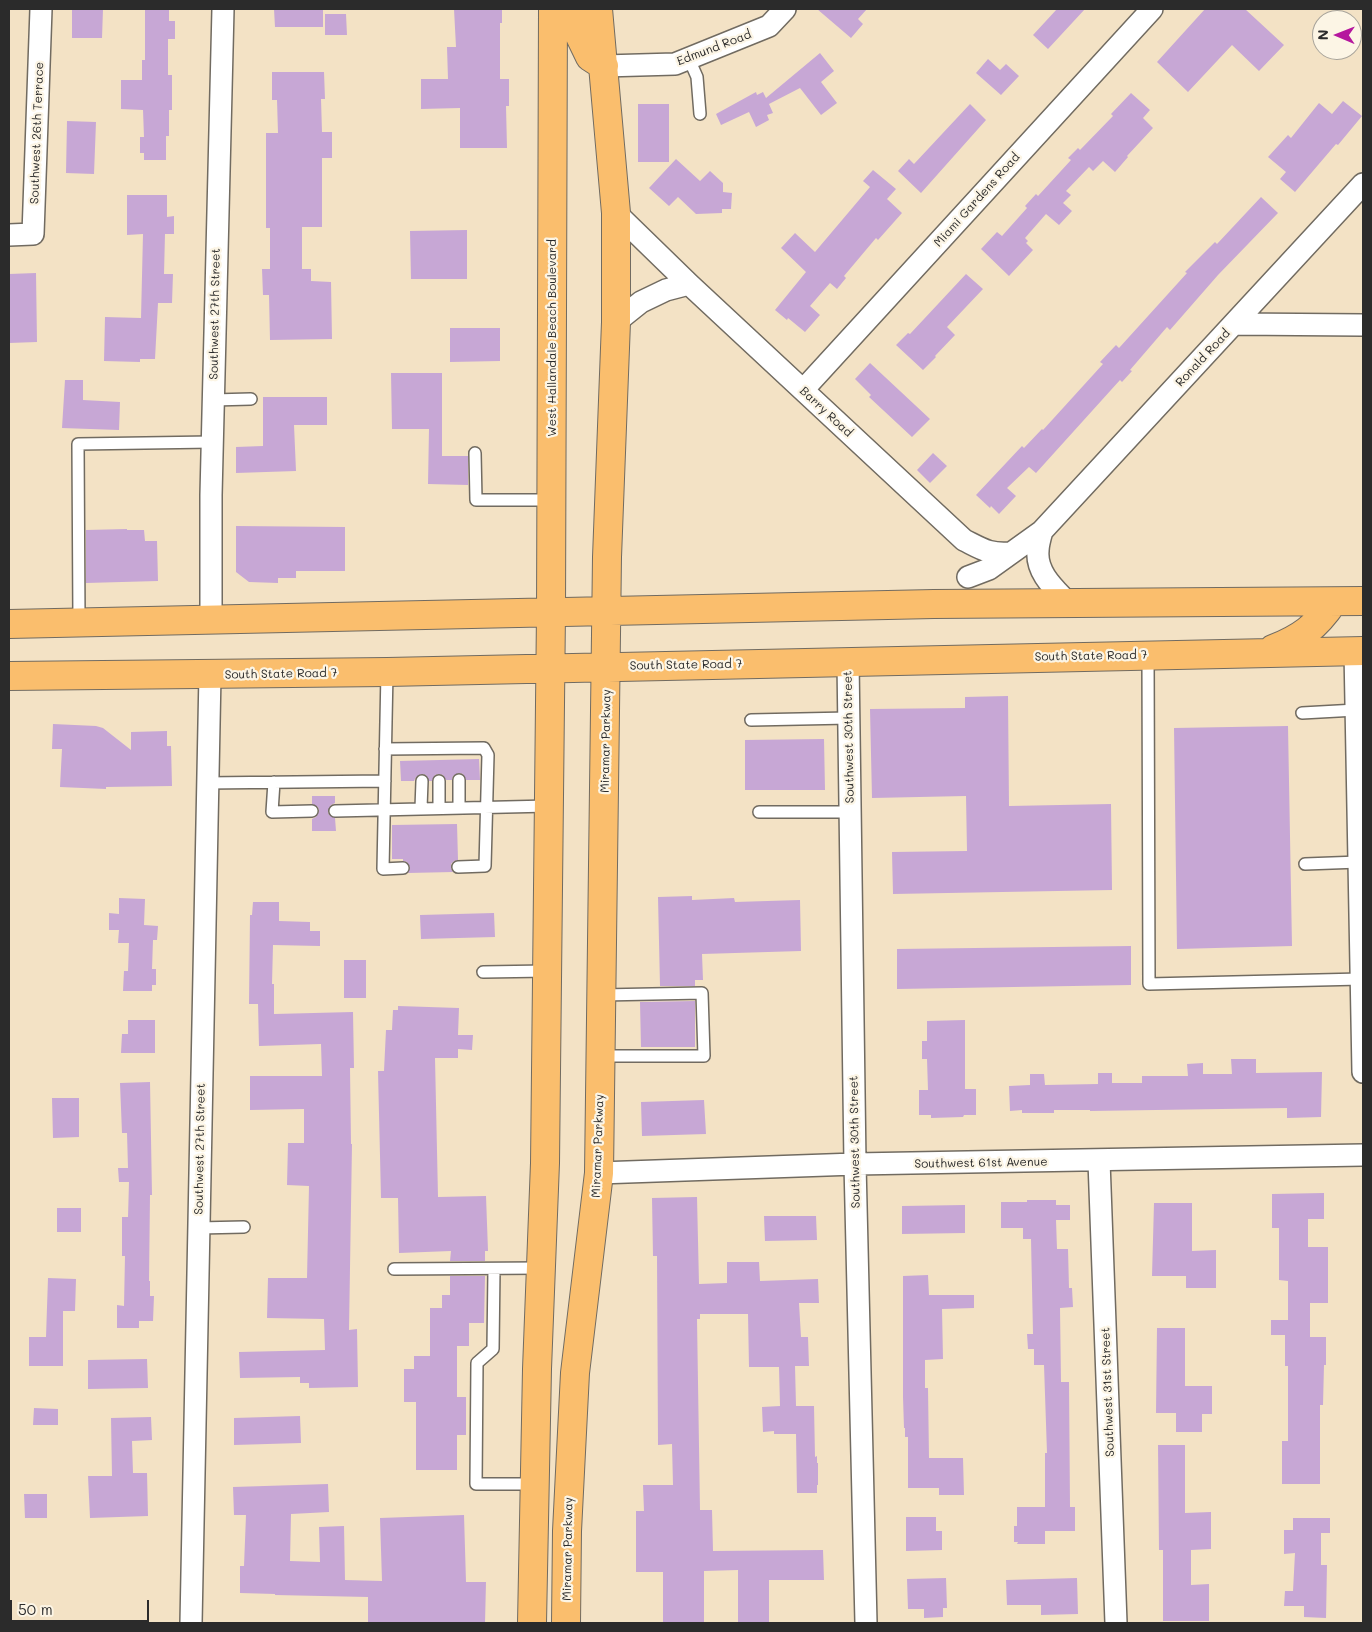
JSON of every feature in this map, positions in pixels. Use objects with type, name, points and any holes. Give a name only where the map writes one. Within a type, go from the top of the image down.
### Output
[{"type":"main road","name":"West Hallandale Beach Boulevard","points":[[551,668],[553,9]]},
{"type":"main road","points":[[574,9],[574,24],[590,57],[604,66]]},
{"type":"main road","points":[[598,9],[616,212],[616,322],[607,557],[607,666]]},
{"type":"main road","points":[[9,624],[951,604],[1363,601]]},
{"type":"main road","points":[[1262,653],[1290,642],[1309,631],[1322,618],[1333,602]]},
{"type":"main road","name":"South State Road 7","points":[[9,676],[386,672],[1262,653],[1361,647]]},
{"type":"main road","name":"Miramar Parkway","points":[[566,1623],[567,1531],[575,1373],[599,1173],[607,666]]},
{"type":"main road","points":[[532,1623],[545,1175],[551,668]]},
{"type":"street","name":"Southwest 26th Terrace","points":[[9,235],[33,234],[41,9]]},
{"type":"street","name":"Southwest 27th Street","points":[[211,619],[212,442],[223,9]]},
{"type":"street","name":"Edmund Road","points":[[604,66],[675,64],[769,26],[785,9]]},
{"type":"street","name":"Miami Gardens Road","points":[[802,390],[1152,9]]},
{"type":"street","name":"Ronald Road","points":[[968,578],[989,569],[1042,531],[1363,184]]},
{"type":"street","name":"Barry Road","points":[[616,212],[689,284],[964,540],[990,553],[1011,553]]},
{"type":"street","points":[[616,322],[641,302],[666,290],[689,284]]},
{"type":"street","points":[[1234,324],[1363,325]]},
{"type":"street","points":[[1042,531],[1038,561],[1045,577],[1068,603]]},
{"type":"street","points":[[951,604],[963,589],[968,578],[970,559],[964,540]]},
{"type":"street","points":[[1361,647],[1356,710],[1363,1072]]},
{"type":"street","name":"Southwest 30th Street","points":[[848,661],[855,1164],[866,1623]]},
{"type":"street","name":"Southwest 27th Street","points":[[191,1623],[206,783],[210,674]]},
{"type":"street","name":"Southwest 61st Avenue","points":[[599,1173],[855,1164],[1363,1155]]},
{"type":"street","name":"Southwest 31st Street","points":[[1099,1161],[1116,1623]]},
{"type":"lane","points":[[689,59],[697,77],[700,114]]},
{"type":"lane","points":[[213,400],[251,399]]},
{"type":"lane","points":[[79,622],[78,444],[212,442]]},
{"type":"lane","points":[[475,453],[476,500],[552,500]]},
{"type":"lane","points":[[1148,655],[1149,984],[1361,979]]},
{"type":"lane","points":[[386,672],[383,868],[403,868]]},
{"type":"lane","points":[[1302,713],[1356,710]]},
{"type":"lane","points":[[751,720],[849,718]]},
{"type":"lane","points":[[385,749],[422,754],[460,754],[484,748],[488,755],[484,866],[458,867]]},
{"type":"lane","points":[[458,808],[459,780]]},
{"type":"lane","points":[[206,783],[385,781]]},
{"type":"lane","points":[[421,808],[422,781]]},
{"type":"lane","points":[[438,808],[439,781]]},
{"type":"lane","points":[[274,782],[272,812],[312,811]]},
{"type":"lane","points":[[335,810],[549,806]]},
{"type":"lane","points":[[759,812],[850,812]]},
{"type":"lane","points":[[1305,864],[1359,862]]},
{"type":"lane","points":[[483,972],[547,971]]},
{"type":"lane","points":[[601,1056],[704,1056],[702,993],[602,994]]},
{"type":"lane","points":[[198,1228],[244,1227]]},
{"type":"lane","points":[[394,1270],[541,1268]]},
{"type":"lane","points":[[494,1269],[493,1349],[477,1362],[476,1484],[535,1484]]},
{"type":"building","points":[[72,9],[103,9],[102,38],[72,38]]},
{"type":"building","points":[[145,9],[169,9],[169,21],[175,21],[175,39],[168,39],[168,75],[172,75],[172,110],[169,110],[169,136],[166,136],[166,160],[144,160],[144,153],[140,153],[140,137],[144,137],[143,110],[121,109],[121,80],[142,80],[142,60],[145,60]]},
{"type":"building","points":[[274,9],[323,9],[323,27],[275,27]]},
{"type":"building","points":[[454,9],[502,9],[502,23],[500,23],[500,79],[509,79],[509,106],[506,106],[507,148],[460,148],[460,108],[421,109],[421,79],[448,79],[447,47],[456,47]]},
{"type":"building","points":[[817,9],[867,9],[858,19],[863,24],[851,38]]},
{"type":"building","points":[[1057,9],[1085,9],[1048,49],[1033,35]]},
{"type":"building","points":[[1205,9],[1245,9],[1284,45],[1259,71],[1232,45],[1188,92],[1157,62]]},
{"type":"building","points":[[325,14],[346,14],[347,35],[325,35]]},
{"type":"building","points":[[820,53],[834,71],[821,82],[837,103],[821,115],[800,88],[769,104],[773,113],[767,115],[769,120],[756,127],[749,112],[721,125],[716,114],[756,92],[757,95],[763,92],[766,98]]},
{"type":"building","points":[[988,59],[1000,70],[1006,64],[1019,76],[1001,95],[976,73]]},
{"type":"building","points":[[272,72],[324,72],[325,99],[321,99],[322,132],[332,132],[332,158],[322,158],[322,227],[302,227],[302,269],[311,269],[311,281],[331,282],[332,339],[270,340],[269,295],[263,295],[262,269],[270,269],[270,228],[266,228],[266,133],[278,133],[277,100],[272,100]]},
{"type":"building","points":[[1131,93],[1150,110],[1143,118],[1153,128],[1115,172],[1103,161],[1093,171],[1089,167],[1066,191],[1071,195],[1063,203],[1072,211],[1059,225],[1046,214],[1025,238],[1028,241],[1026,243],[1033,250],[1009,276],[981,249],[997,232],[1002,236],[1027,208],[1025,206],[1036,194],[1038,196],[1071,160],[1068,158],[1078,148],[1080,150],[1113,116],[1111,114]]},
{"type":"building","points":[[1343,101],[1362,116],[1295,192],[1280,179],[1286,172],[1268,157],[1288,135],[1291,138],[1319,103],[1332,114]]},
{"type":"building","points":[[638,104],[669,104],[669,162],[638,162]]},
{"type":"building","points":[[970,104],[986,120],[921,193],[898,171],[909,159],[914,164]]},
{"type":"building","points":[[67,121],[96,122],[94,174],[66,173]]},
{"type":"building","points":[[676,159],[700,181],[710,171],[723,183],[723,192],[732,193],[731,209],[722,209],[722,213],[696,214],[678,197],[669,206],[649,188]]},
{"type":"building","points":[[873,170],[896,189],[887,199],[902,213],[878,240],[876,238],[844,276],[846,278],[837,289],[830,283],[810,306],[820,315],[805,332],[775,310],[806,272],[781,248],[795,233],[815,252],[870,187],[863,181]]},
{"type":"building","points":[[127,195],[167,195],[167,217],[174,216],[174,234],[165,234],[164,274],[173,274],[172,303],[158,303],[155,359],[140,359],[140,362],[104,361],[105,317],[141,318],[143,234],[127,235]]},
{"type":"building","points":[[1261,197],[1278,213],[1218,275],[1170,330],[1167,327],[1130,370],[1132,371],[1122,382],[1120,380],[1036,473],[1029,467],[1007,488],[1016,496],[999,514],[991,506],[990,508],[976,495],[1022,446],[1024,448],[1043,430],[1103,364],[1100,362],[1116,345],[1119,348],[1187,273],[1185,272],[1215,242],[1217,244]]},
{"type":"building","points":[[467,230],[467,279],[411,279],[410,231]]},
{"type":"building","points":[[36,273],[37,342],[9,343],[9,274]]},
{"type":"building","points":[[966,274],[983,289],[947,327],[955,335],[923,370],[896,345],[908,333],[910,334]]},
{"type":"building","points":[[450,328],[500,328],[500,361],[450,362]]},
{"type":"building","points":[[870,363],[930,419],[912,437],[869,397],[871,395],[855,379]]},
{"type":"building","points":[[391,373],[442,373],[442,456],[468,456],[468,485],[428,484],[429,429],[392,429]]},
{"type":"building","points":[[65,380],[83,380],[83,400],[120,402],[119,430],[62,428]]},
{"type":"building","points":[[263,397],[327,397],[327,425],[294,425],[296,471],[236,473],[236,447],[263,446]]},
{"type":"building","points":[[933,453],[947,466],[930,483],[917,470]]},
{"type":"building","points":[[236,526],[345,527],[345,571],[296,571],[296,578],[278,578],[278,583],[249,582],[236,572]]},
{"type":"building","points":[[86,530],[144,530],[145,541],[157,541],[158,581],[86,583]]},
{"type":"building","points":[[1008,696],[1009,806],[1111,804],[1112,890],[893,894],[892,852],[967,851],[966,796],[872,798],[870,709],[965,708],[965,697]]},
{"type":"building","points":[[53,724],[103,728],[131,750],[131,732],[167,731],[167,746],[171,746],[172,786],[106,787],[106,789],[60,787],[62,749],[52,749]]},
{"type":"building","points":[[1288,726],[1292,946],[1177,949],[1174,728]]},
{"type":"building","points":[[824,739],[825,790],[745,790],[745,740]]},
{"type":"building","points":[[479,759],[480,780],[466,780],[463,774],[459,773],[453,776],[452,780],[446,780],[443,775],[439,774],[435,775],[432,781],[429,781],[426,775],[422,774],[416,777],[414,781],[401,781],[400,761]]},
{"type":"building","points":[[312,796],[335,796],[335,803],[331,805],[328,811],[329,815],[335,818],[336,831],[312,831],[312,819],[316,817],[319,811],[318,807],[312,804]]},
{"type":"building","points":[[457,824],[458,860],[451,864],[453,872],[408,873],[410,867],[407,862],[403,861],[403,859],[392,859],[392,825]]},
{"type":"building","points":[[692,896],[692,900],[734,898],[735,902],[800,900],[801,951],[702,954],[703,980],[695,980],[695,986],[660,986],[658,897]]},
{"type":"building","points":[[119,898],[145,899],[144,925],[158,926],[157,940],[153,940],[152,969],[156,969],[156,985],[152,985],[152,991],[123,991],[124,971],[128,971],[129,943],[118,943],[119,930],[109,930],[109,913],[119,914]]},
{"type":"building","points":[[253,902],[279,902],[279,921],[310,922],[310,931],[320,931],[320,946],[273,945],[272,984],[274,984],[274,1014],[353,1012],[354,1068],[350,1068],[352,1144],[349,1330],[357,1329],[358,1387],[309,1388],[309,1383],[300,1383],[300,1377],[240,1378],[239,1352],[325,1350],[324,1319],[267,1318],[268,1278],[307,1278],[309,1186],[287,1185],[288,1143],[304,1143],[304,1109],[250,1110],[250,1076],[322,1076],[321,1044],[259,1046],[258,1004],[249,1004],[250,915],[252,915]]},
{"type":"building","points":[[494,913],[495,937],[421,939],[420,915]]},
{"type":"building","points":[[1131,946],[1131,985],[897,989],[897,949]]},
{"type":"building","points":[[344,960],[366,960],[366,998],[344,998]]},
{"type":"building","points":[[695,1001],[695,1047],[641,1047],[640,1002]]},
{"type":"building","points":[[398,1006],[459,1008],[458,1035],[473,1035],[472,1050],[458,1049],[458,1058],[435,1058],[438,1197],[486,1196],[488,1251],[485,1251],[485,1261],[450,1261],[451,1251],[399,1253],[398,1198],[381,1198],[378,1071],[384,1071],[386,1030],[392,1030],[393,1010],[398,1010]]},
{"type":"building","points":[[128,1020],[155,1020],[155,1053],[121,1053],[122,1034],[128,1034]]},
{"type":"building","points":[[965,1020],[965,1089],[976,1089],[976,1115],[931,1118],[931,1115],[919,1115],[919,1090],[928,1090],[927,1059],[922,1059],[922,1041],[927,1041],[927,1021]]},
{"type":"building","points":[[1231,1059],[1256,1059],[1256,1073],[1322,1072],[1321,1117],[1287,1118],[1287,1108],[1054,1110],[1054,1113],[1022,1113],[1022,1110],[1010,1111],[1009,1086],[1030,1085],[1030,1074],[1044,1074],[1045,1085],[1098,1084],[1098,1073],[1112,1073],[1112,1083],[1142,1083],[1142,1076],[1188,1076],[1187,1064],[1203,1063],[1203,1074],[1232,1074]]},
{"type":"building","points":[[150,1082],[152,1195],[150,1195],[149,1281],[150,1296],[154,1296],[153,1321],[139,1321],[139,1328],[117,1328],[117,1305],[124,1306],[125,1256],[122,1256],[122,1217],[128,1217],[129,1182],[119,1182],[118,1168],[128,1168],[127,1133],[122,1133],[120,1083]]},
{"type":"building","points":[[52,1098],[79,1098],[79,1137],[53,1138]]},
{"type":"building","points":[[704,1100],[706,1134],[642,1136],[641,1102]]},
{"type":"building","points":[[1324,1193],[1324,1219],[1308,1219],[1308,1247],[1328,1247],[1328,1303],[1310,1303],[1310,1337],[1326,1337],[1323,1405],[1320,1405],[1320,1484],[1282,1484],[1282,1441],[1288,1441],[1288,1366],[1285,1366],[1285,1335],[1271,1335],[1271,1320],[1288,1320],[1288,1281],[1279,1280],[1279,1228],[1272,1228],[1272,1194]]},
{"type":"building","points":[[697,1197],[699,1284],[727,1283],[727,1262],[759,1262],[760,1281],[818,1279],[819,1303],[799,1303],[801,1337],[808,1337],[809,1366],[795,1366],[796,1406],[814,1406],[815,1457],[817,1456],[818,1463],[817,1493],[797,1493],[796,1434],[774,1434],[774,1431],[763,1432],[762,1407],[780,1406],[779,1367],[749,1367],[748,1314],[700,1314],[700,1319],[697,1319],[700,1510],[712,1510],[713,1551],[823,1550],[824,1580],[769,1580],[769,1623],[738,1623],[738,1570],[704,1571],[704,1623],[663,1623],[663,1572],[636,1572],[636,1511],[644,1511],[643,1485],[673,1485],[672,1444],[658,1445],[657,1256],[653,1256],[652,1198]]},
{"type":"building","points":[[1027,1200],[1056,1200],[1056,1205],[1070,1205],[1070,1220],[1056,1220],[1057,1249],[1068,1249],[1069,1288],[1072,1288],[1073,1307],[1060,1308],[1061,1382],[1069,1382],[1070,1507],[1075,1507],[1075,1531],[1045,1531],[1045,1544],[1017,1544],[1018,1542],[1014,1542],[1014,1526],[1017,1526],[1017,1507],[1045,1507],[1045,1453],[1047,1453],[1044,1365],[1034,1365],[1034,1349],[1028,1349],[1027,1334],[1033,1334],[1031,1239],[1023,1239],[1023,1228],[1001,1228],[1001,1202],[1027,1202]]},
{"type":"building","points":[[1154,1203],[1192,1203],[1192,1251],[1216,1250],[1216,1288],[1186,1288],[1186,1276],[1152,1276]]},
{"type":"building","points":[[965,1205],[965,1233],[902,1234],[902,1206]]},
{"type":"building","points":[[57,1208],[81,1208],[81,1232],[57,1232]]},
{"type":"building","points":[[764,1216],[816,1216],[817,1240],[765,1241]]},
{"type":"building","points":[[928,1275],[929,1295],[974,1295],[974,1308],[942,1309],[943,1359],[925,1360],[925,1388],[928,1388],[929,1458],[963,1458],[964,1495],[939,1495],[939,1488],[908,1488],[908,1437],[905,1437],[903,1397],[903,1276]]},
{"type":"building","points":[[450,1276],[485,1276],[484,1323],[469,1323],[469,1346],[457,1346],[457,1397],[466,1397],[466,1435],[457,1435],[457,1470],[416,1470],[416,1402],[404,1402],[404,1369],[414,1369],[414,1356],[430,1356],[430,1308],[442,1308],[442,1295],[450,1295]]},
{"type":"building","points":[[48,1278],[76,1279],[75,1311],[63,1311],[63,1366],[29,1366],[29,1337],[46,1337]]},
{"type":"building","points":[[1157,1328],[1185,1328],[1185,1386],[1212,1386],[1212,1414],[1202,1414],[1202,1432],[1176,1432],[1176,1413],[1156,1413]]},
{"type":"building","points":[[147,1359],[148,1388],[88,1389],[88,1360]]},
{"type":"building","points":[[34,1408],[58,1409],[58,1425],[33,1425]]},
{"type":"building","points":[[300,1416],[301,1443],[234,1445],[234,1418]]},
{"type":"building","points":[[151,1417],[152,1440],[132,1441],[133,1473],[147,1473],[148,1516],[90,1518],[88,1476],[112,1476],[111,1418]]},
{"type":"building","points":[[1158,1445],[1185,1445],[1185,1513],[1211,1512],[1211,1549],[1191,1550],[1191,1585],[1209,1584],[1209,1621],[1163,1621],[1163,1550],[1159,1550]]},
{"type":"building","points":[[328,1484],[329,1512],[291,1514],[290,1561],[320,1562],[319,1527],[344,1526],[345,1580],[382,1581],[380,1518],[464,1515],[466,1582],[486,1582],[485,1623],[368,1623],[368,1597],[240,1593],[240,1566],[244,1566],[246,1515],[234,1515],[233,1487]]},
{"type":"building","points":[[24,1494],[47,1494],[47,1518],[25,1518]]},
{"type":"building","points":[[906,1517],[936,1517],[936,1531],[942,1531],[942,1550],[906,1551]]},
{"type":"building","points":[[1293,1518],[1330,1518],[1330,1533],[1321,1533],[1321,1565],[1327,1565],[1326,1618],[1304,1617],[1304,1606],[1284,1606],[1285,1591],[1293,1591],[1295,1553],[1284,1554],[1284,1530],[1293,1530]]},
{"type":"building","points":[[946,1578],[947,1608],[943,1608],[943,1617],[924,1618],[924,1609],[908,1609],[907,1579]]},
{"type":"building","points":[[1077,1578],[1078,1614],[1041,1615],[1041,1605],[1007,1605],[1006,1580]]}]
